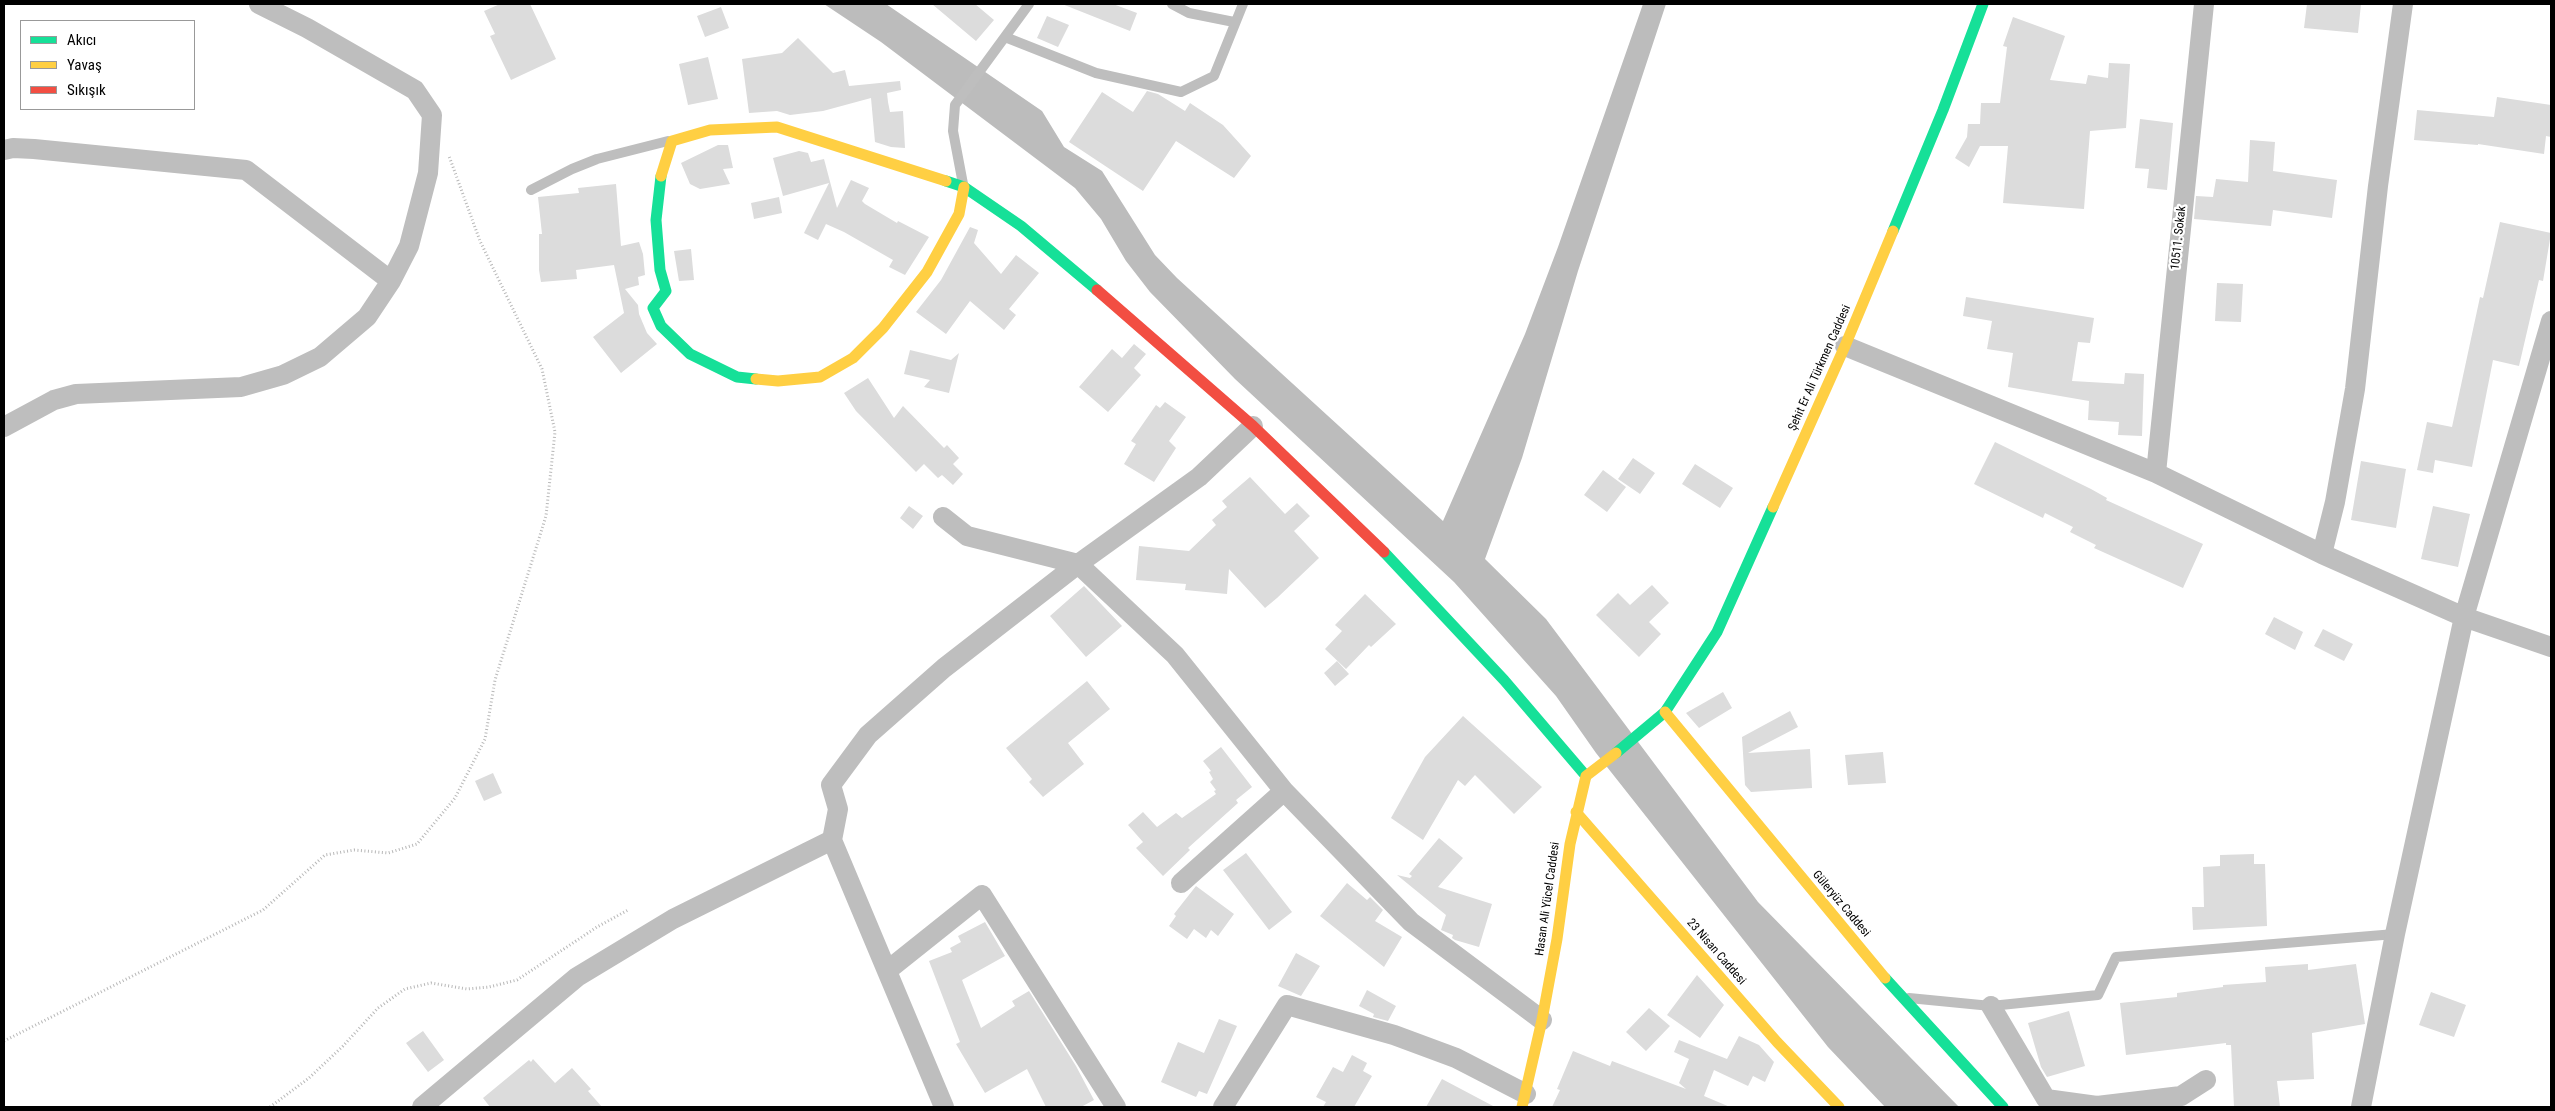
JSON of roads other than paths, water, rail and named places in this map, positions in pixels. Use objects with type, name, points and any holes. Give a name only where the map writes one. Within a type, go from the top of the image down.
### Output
[{"type":"street","points":[[4,427],[54,400],[76,394],[241,387],[283,375],[320,357],[367,317],[391,281],[409,246],[428,173],[432,115],[415,90],[307,28],[259,4]]},
{"type":"street","name":"Şehit Er Ali Türkmen Caddesi","points":[[1586,776],[1651,726],[1665,712],[1717,632],[1845,346],[1943,110],[1983,4]]},
{"type":"street","name":"10511. Sokak","points":[[2156,473],[2204,4]]},
{"type":"street","points":[[2322,554],[2336,502],[2355,389],[2378,186],[2403,4]]},
{"type":"street","points":[[964,187],[959,214],[927,272],[883,328],[853,358],[820,377],[778,381],[737,376],[690,354],[661,326],[652,308],[666,291],[660,270],[656,220],[661,175],[672,141],[710,130],[777,127],[964,187],[1021,226],[1253,426],[1368,534],[1504,680],[1586,776]]},
{"type":"street","points":[[4,150],[13,148],[34,149],[246,170],[391,281]]},
{"type":"street","points":[[2361,1107],[2395,934],[2464,616],[2551,321]]},
{"type":"street","points":[[1845,346],[2156,473],[2322,554],[2464,616],[2551,647]]},
{"type":"street","points":[[944,1107],[832,840],[838,810],[831,786],[868,735],[944,668],[1078,564],[1199,477],[1253,426]]},
{"type":"street","points":[[943,517],[967,536],[1078,564],[1175,655],[1284,791],[1411,922],[1542,1020]]},
{"type":"street","name":"Güleryüz Caddesi","points":[[1665,712],[1902,998],[2003,1107]]},
{"type":"street","name":"Hasan Ali Yücel Caddesi","points":[[1524,1101],[1557,939],[1576,812],[1586,776]]},
{"type":"street","points":[[1181,883],[1284,791]]},
{"type":"street","name":"23 Nisan Caddesi","points":[[1576,812],[1777,1042],[1839,1107]]},
{"type":"street","points":[[422,1107],[577,977],[673,920],[832,840]]},
{"type":"street","points":[[888,970],[982,896],[1116,1107]]},
{"type":"street","points":[[1223,1107],[1287,1005],[1394,1035],[1456,1058],[1524,1101]]},
{"type":"street","points":[[1991,1006],[2046,1099],[2097,1106],[2181,1096],[2206,1080]]},
{"type":"lane","points":[[964,187],[953,130],[955,104],[1028,4]]},
{"type":"lane","points":[[1172,4],[1189,13],[1234,22]]},
{"type":"lane","points":[[1005,37],[1096,73],[1181,92],[1214,76],[1234,22],[1243,4]]},
{"type":"lane","points":[[531,190],[572,168],[597,159],[672,141]]},
{"type":"lane","points":[[1902,998],[1991,1006],[2098,995],[2116,957],[2395,934]]}]
